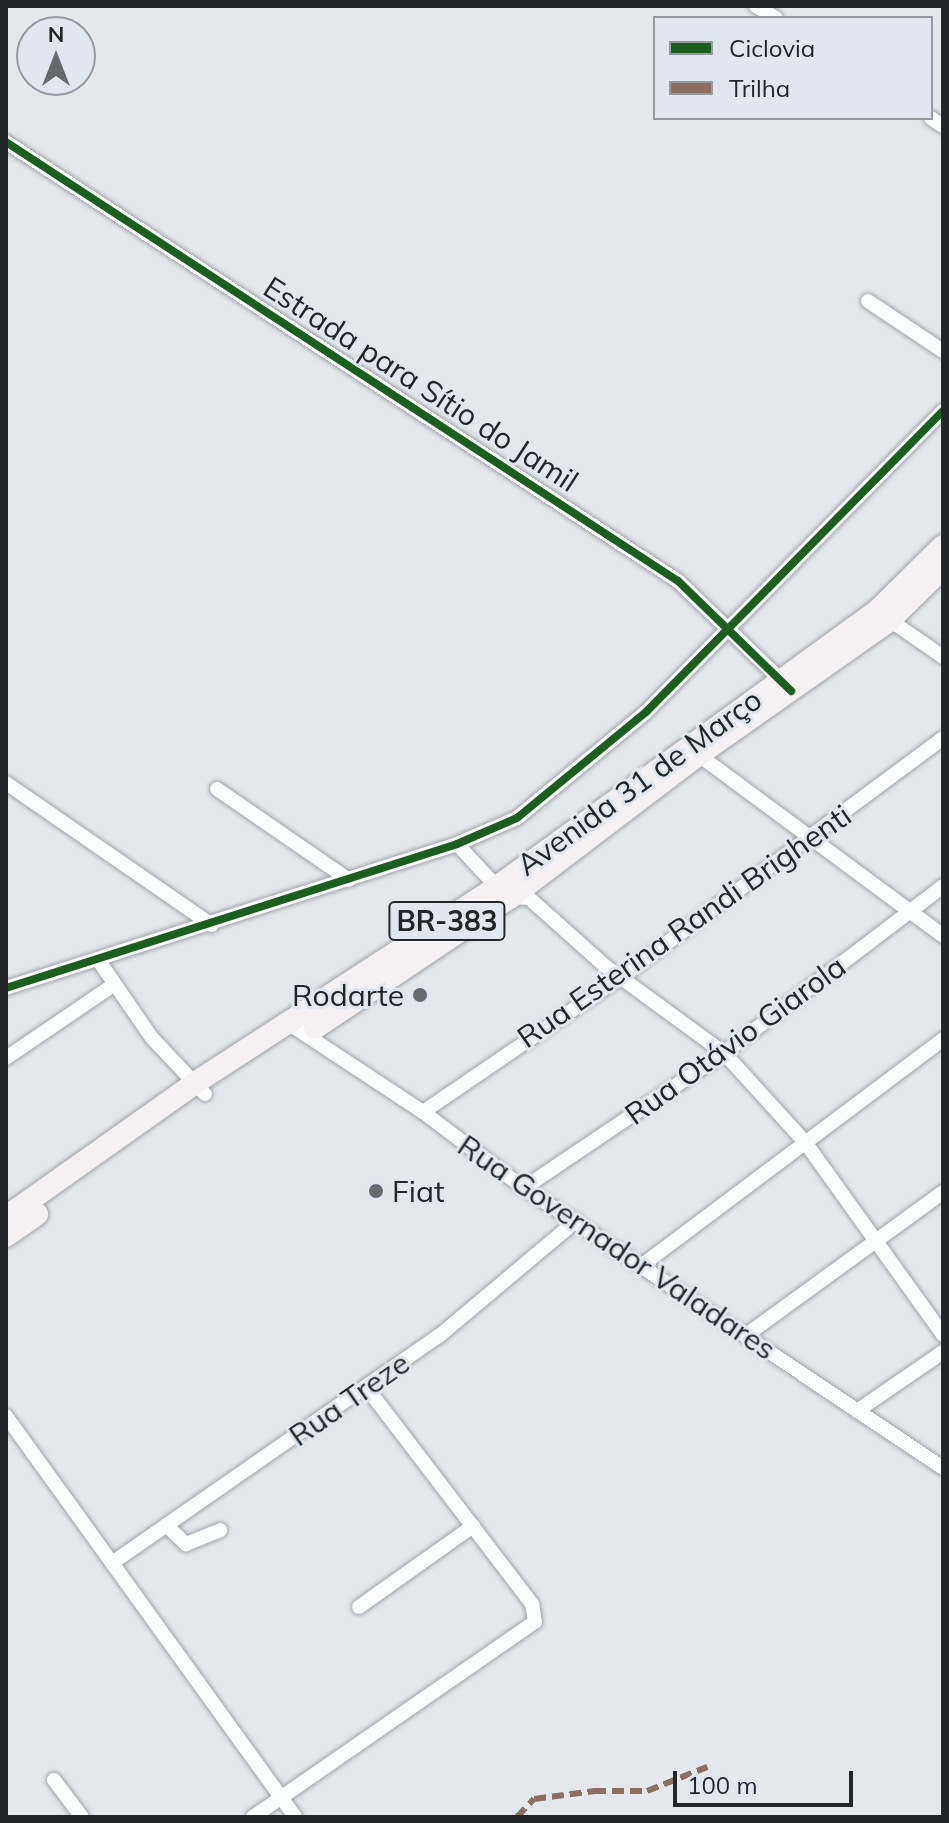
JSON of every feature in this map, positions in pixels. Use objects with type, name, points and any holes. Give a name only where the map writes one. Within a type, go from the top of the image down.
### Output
[{"type":"main road","name":"Avenida 31 de Março","points":[[884,615],[943,546]]},
{"type":"main road","name":"Avenida 31 de Março","points":[[6,1217],[200,1089],[298,1030],[504,892],[692,750],[884,615],[943,568]]},
{"type":"main road","name":"Avenida 31 de Março","points":[[6,1236],[200,1089]]},
{"type":"street","name":"Estrada para Sítio do Jamil","points":[[6,142],[678,581],[786,684]]},
{"type":"street","points":[[868,301],[943,351]]},
{"type":"street","points":[[6,988],[212,925],[457,844],[494,830],[539,803],[646,712],[943,411]]},
{"type":"street","points":[[884,615],[943,657]]},
{"type":"street","name":"Rua Esterina Randi Brighenti","points":[[423,1112],[624,975],[943,738]]},
{"type":"street","points":[[692,750],[943,936]]},
{"type":"street","points":[[6,783],[212,925]]},
{"type":"street","points":[[217,789],[349,880]]},
{"type":"street","points":[[457,844],[504,892],[529,898],[605,966],[624,975],[724,1053],[805,1142],[943,1335]]},
{"type":"street","name":"Rua Otávio Giarola","points":[[524,1188],[724,1053],[943,886]]},
{"type":"street","points":[[99,961],[112,986],[200,1089]]},
{"type":"street","points":[[6,1058],[112,986]]},
{"type":"street","name":"Rua Governador Valadares","points":[[298,1030],[423,1112],[524,1188],[943,1468]]},
{"type":"street","points":[[641,1266],[943,1039]]},
{"type":"street","points":[[745,1336],[943,1192]]},
{"type":"street","name":"Rua Treze","points":[[112,1563],[439,1336],[576,1221]]},
{"type":"street","points":[[857,1411],[943,1352]]},
{"type":"street","points":[[253,1817],[535,1622],[532,1604],[366,1387]]},
{"type":"street","points":[[7,1418],[295,1817]]},
{"type":"street","points":[[166,1525],[186,1544],[220,1530]]},
{"type":"street","points":[[359,1607],[473,1526]]},
{"type":"street","points":[[54,1780],[82,1817]]},
{"type":"marked path","points":[[517,1817],[534,1799],[594,1791],[647,1791],[707,1767]]},
{"type":"cycle path","points":[[6,142],[678,581],[791,691]]},
{"type":"cycle path","points":[[6,988],[457,844],[517,818],[646,712],[943,411]]},
{"type":"place","name":"Rodarte","points":[[420,995]]},
{"type":"place","name":"Fiat","points":[[376,1191]]}]
